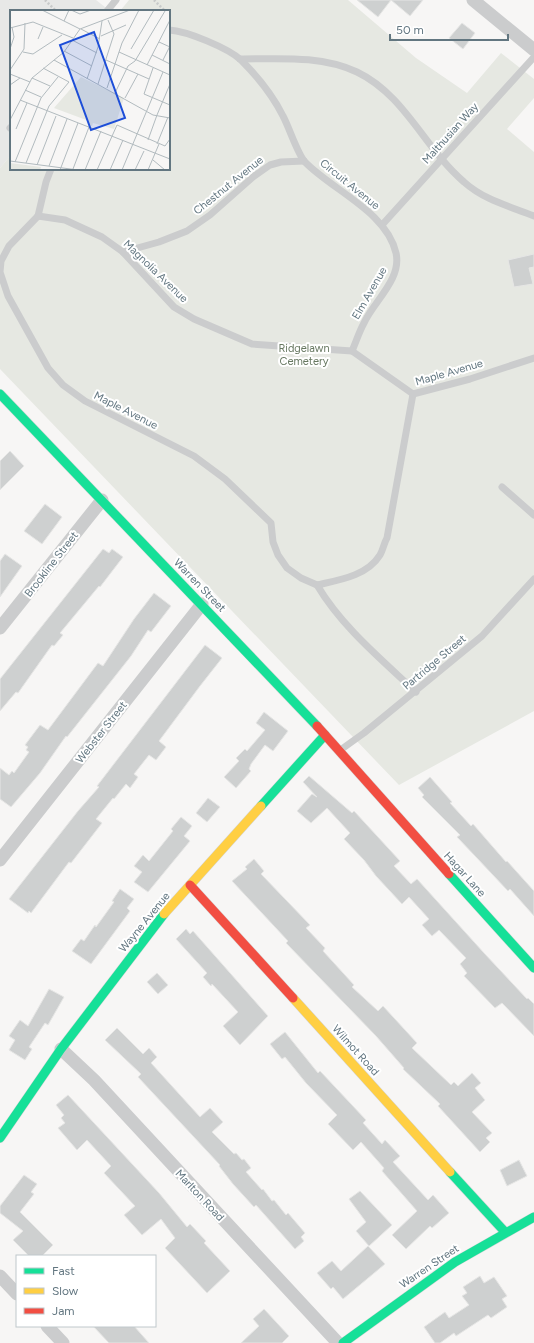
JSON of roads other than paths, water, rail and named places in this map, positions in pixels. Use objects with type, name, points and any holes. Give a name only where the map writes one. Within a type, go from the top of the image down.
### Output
[{"type":"street","points":[[473,0],[534,50]]},
{"type":"street","name":"Warren Street","points":[[3,402],[102,500],[202,604],[325,735],[378,796]]},
{"type":"street","name":"Brookline Street","points":[[0,628],[102,500]]},
{"type":"street","name":"Webster Street","points":[[0,860],[202,604]]},
{"type":"street","name":"Wayne Avenue","points":[[0,1138],[61,1049],[138,948],[190,885],[325,735]]},
{"type":"street","name":"Hagar Lane","points":[[378,796],[534,968]]},
{"type":"street","name":"Wilmot Road","points":[[190,885],[505,1232]]},
{"type":"street","name":"Marlton Road","points":[[61,1049],[94,1080],[338,1343]]},
{"type":"street","name":"Warren Street","points":[[343,1343],[429,1279],[505,1232],[534,1217]]},
{"type":"street","points":[[0,1276],[16,1293]]},
{"type":"street","points":[[48,1327],[62,1343]]},
{"type":"lane","points":[[108,10],[116,0]]},
{"type":"lane","points":[[170,30],[184,32],[206,40],[240,59],[267,90],[281,112],[304,161]]},
{"type":"lane","name":"Malthusian Way","points":[[382,225],[534,57]]},
{"type":"lane","points":[[240,59],[306,59],[356,72],[376,83],[393,99],[415,125],[441,160],[463,182],[479,194],[504,206],[534,216]]},
{"type":"lane","name":"Circuit Avenue","points":[[304,161],[382,225]]},
{"type":"lane","name":"Chestnut Avenue","points":[[123,252],[159,242],[187,231],[210,215],[252,177],[270,165],[281,162],[304,161]]},
{"type":"lane","points":[[38,216],[46,182],[51,170]]},
{"type":"lane","name":"Magnolia Avenue","points":[[38,216],[65,220],[102,237],[123,252],[174,307],[194,319],[222,332],[252,344],[352,351]]},
{"type":"lane","name":"Maple Avenue","points":[[38,216],[9,246],[1,261],[0,272],[8,296],[48,368],[63,385],[84,401],[194,456],[225,479],[271,523],[273,542],[278,555],[287,568],[301,578],[317,585],[351,577],[369,568],[380,555],[386,538],[413,394],[470,379],[534,358]]},
{"type":"lane","name":"Elm Avenue","points":[[352,351],[364,322],[389,283],[395,270],[396,253],[392,241],[382,225]]},
{"type":"lane","points":[[352,351],[413,394]]},
{"type":"lane","points":[[502,487],[534,514]]},
{"type":"lane","name":"Partridge Street","points":[[338,751],[364,733],[416,692],[482,636],[534,579]]},
{"type":"lane","points":[[317,585],[327,602],[344,622],[416,692]]},
{"type":"park label","name":"Ridgelawn Cemetery","points":[[304,354]]}]
